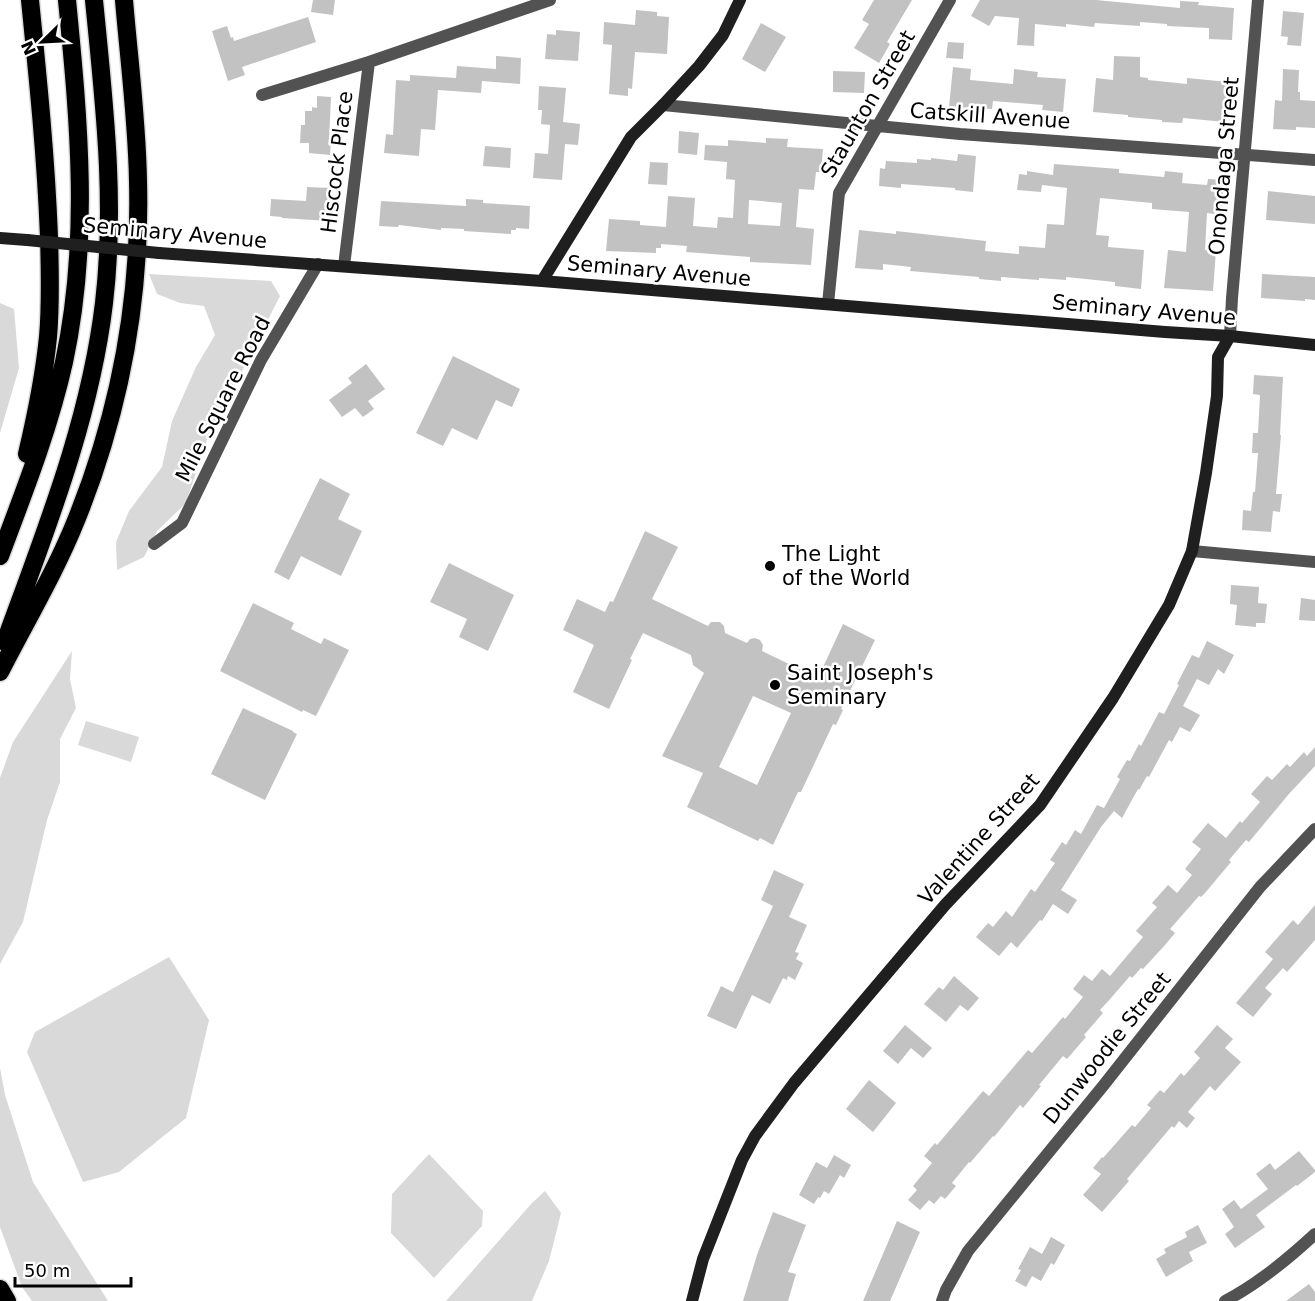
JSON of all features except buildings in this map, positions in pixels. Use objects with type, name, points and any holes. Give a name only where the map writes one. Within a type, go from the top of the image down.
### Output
[{"type":"highway","points":[[9,530],[40,393],[50,308],[47,189],[30,0]]},
{"type":"highway","points":[[0,556],[38,455],[52,408],[67,344],[76,280],[81,219],[80,165],[67,0]]},
{"type":"highway","points":[[0,655],[75,444],[89,388],[104,305],[110,192],[94,0]]},
{"type":"highway","points":[[0,672],[78,516],[106,435],[126,352],[136,268],[139,192],[124,0]]},
{"type":"highway","points":[[0,1288],[7,1301]]},
{"type":"street","points":[[262,95],[369,62],[550,0]]},
{"type":"street","points":[[543,281],[631,137],[699,66],[723,35],[740,0]]},
{"type":"street","name":"Staunton Street","points":[[828,304],[839,193],[950,0]]},
{"type":"street","name":"Onondaga Street","points":[[1230,336],[1258,0]]},
{"type":"street","name":"Hiscock Place","points":[[344,266],[369,62]]},
{"type":"street","name":"Catskill Avenue","points":[[663,105],[972,135],[1315,159]]},
{"type":"street","name":"Seminary Avenue","points":[[0,238],[159,253],[1230,336],[1315,345]]},
{"type":"street","name":"Mile Square Road","points":[[154,544],[182,523],[261,360],[318,264]]},
{"type":"street","name":"Valentine Street","points":[[692,1301],[703,1259],[742,1160],[755,1136],[794,1083],[945,904],[1040,806],[1113,698],[1169,605],[1192,551],[1217,396],[1218,357],[1230,336]]},
{"type":"street","points":[[1192,551],[1315,561]]},
{"type":"street","name":"Dunwoodie Street","points":[[942,1301],[968,1251],[1260,887],[1315,829]]},
{"type":"street","points":[[1225,1301],[1244,1291],[1315,1234]]},
{"type":"shaded area","points":[[149,274],[271,281],[280,296],[206,442],[186,503],[157,531],[144,557],[117,570],[116,542],[129,511],[162,467],[172,421],[196,367],[215,335],[204,306],[180,303],[157,294]]},
{"type":"shaded area","points":[[0,303],[14,309],[19,368],[0,433]]},
{"type":"shaded area","points":[[72,651],[70,679],[76,708],[60,739],[60,782],[47,820],[23,922],[0,964],[0,778],[13,742]]},
{"type":"shaded area","points":[[86,721],[139,737],[131,762],[78,745]]},
{"type":"shaded area","points":[[169,957],[209,1020],[186,1118],[119,1172],[83,1182],[27,1052],[35,1032]]},
{"type":"shaded area","points":[[0,1068],[5,1095],[33,1182],[108,1301],[32,1301],[22,1287],[0,1227]]},
{"type":"shaded area","points":[[429,1154],[483,1211],[482,1226],[434,1278],[391,1233],[392,1194]]},
{"type":"shaded area","points":[[545,1191],[561,1213],[549,1261],[532,1301],[446,1301],[532,1203]]},
{"type":"place","name":"The Light of the World","points":[[770,566]]},
{"type":"place","name":"Saint Joseph's Seminary","points":[[775,685]]}]
